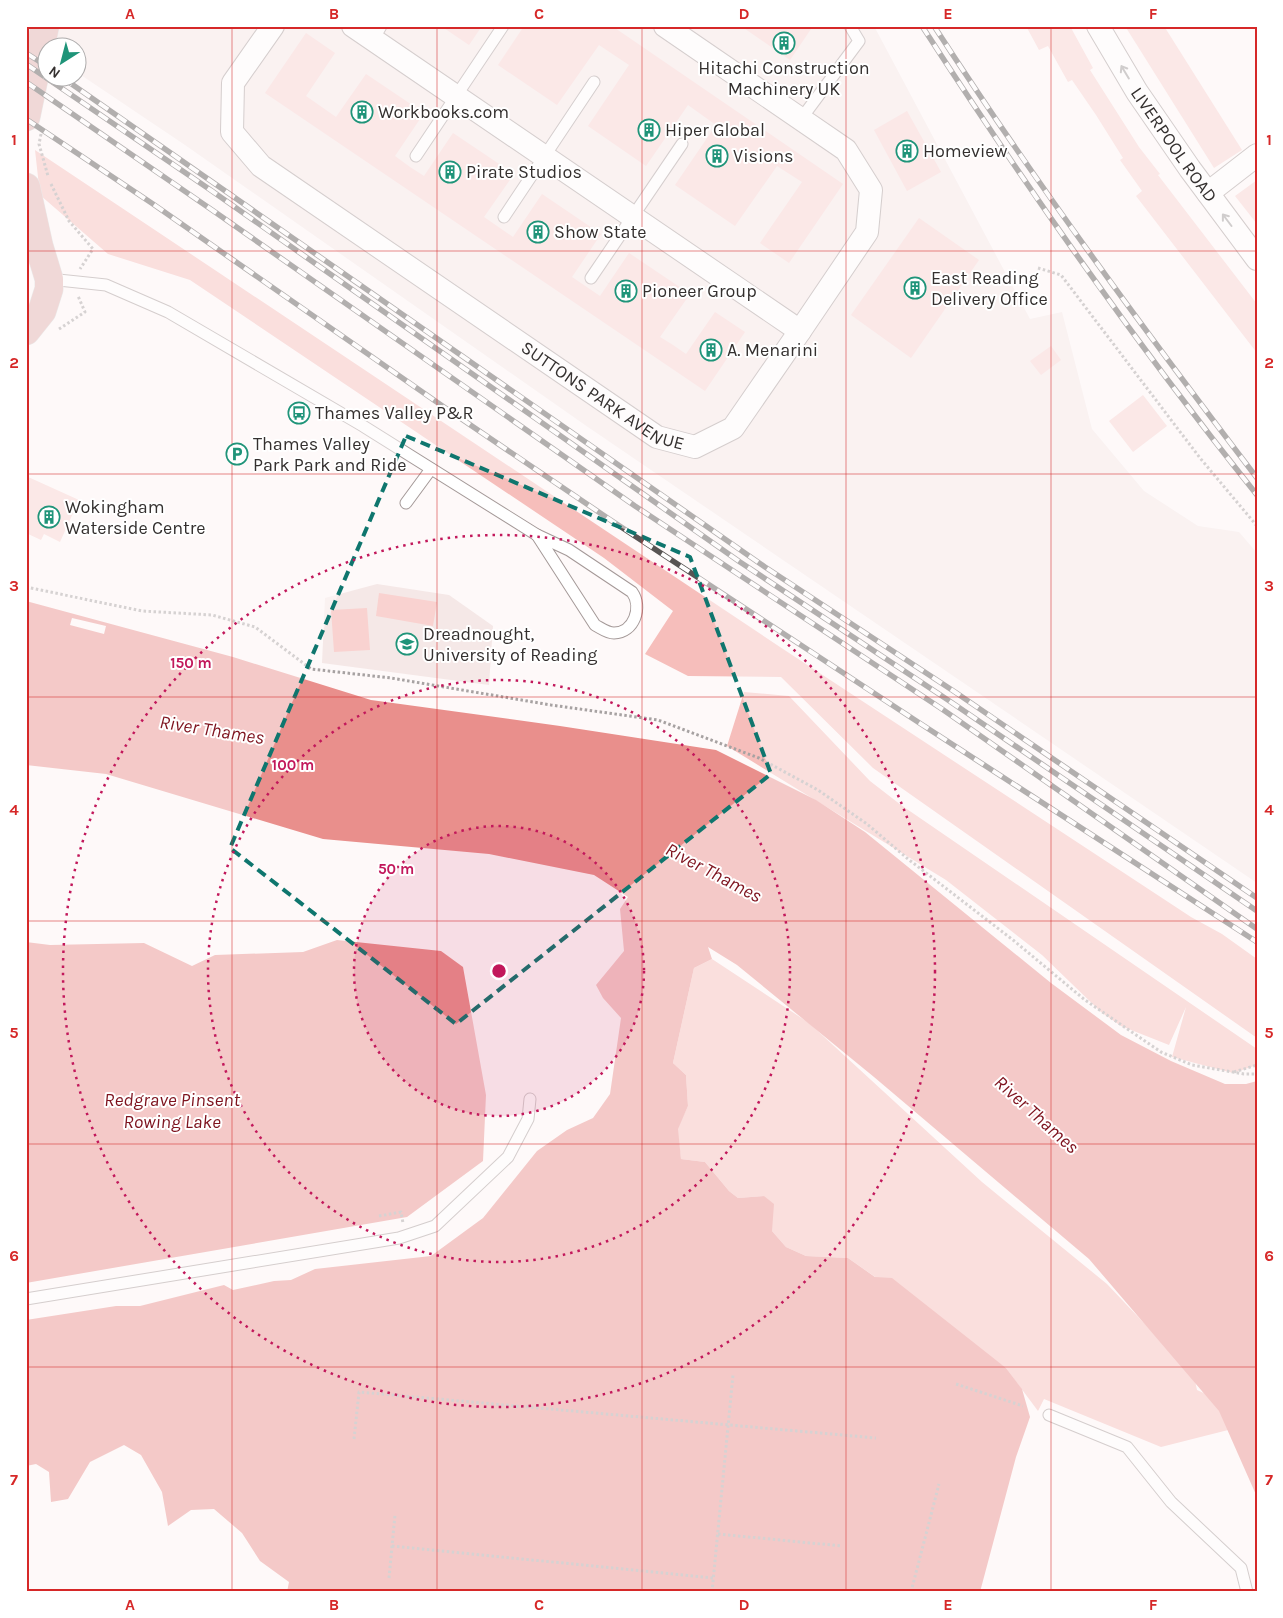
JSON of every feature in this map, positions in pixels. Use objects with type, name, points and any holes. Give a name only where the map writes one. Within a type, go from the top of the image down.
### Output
[{"type":"main road","points":[[26,117],[44,26]]},
{"type":"main road","points":[[26,187],[33,239],[49,278],[49,289],[42,311],[26,331]]},
{"type":"street","name":"SUTTONS PARK AVENUE","points":[[273,26],[233,83],[232,132],[261,166],[657,437],[695,447],[734,428],[867,232],[872,190],[846,150],[664,26]]},
{"type":"street","points":[[353,26],[377,33],[456,96],[800,331]]},
{"type":"street","name":"LIVERPOOL ROAD","points":[[1098,26],[1137,92],[1208,194],[1257,259]]},
{"type":"street","points":[[1208,194],[1257,155]]},
{"type":"lane","points":[[416,156],[502,26]]},
{"type":"lane","points":[[801,119],[859,42],[850,26]]},
{"type":"lane","points":[[504,217],[594,82]]},
{"type":"lane","points":[[591,278],[682,144]]},
{"type":"lane","points":[[49,278],[106,286],[168,312],[363,426],[538,535],[568,550],[632,592],[637,602],[637,610],[636,616],[628,627],[614,633],[607,632],[595,625],[538,535]]},
{"type":"lane","points":[[406,503],[431,469]]},
{"type":"lane","points":[[26,1299],[407,1235],[435,1226],[508,1158],[528,1119],[530,1099]]},
{"type":"lane","points":[[1049,1415],[1127,1447],[1171,1502],[1241,1568],[1247,1592]]},
{"type":"path","points":[[1038,268],[1061,275],[1200,458],[1257,526]]},
{"type":"path","points":[[27,587],[142,612],[212,615],[255,627],[311,669],[391,678],[551,705],[658,720],[759,758],[818,790],[867,824],[1085,1000],[1161,1052],[1192,1065],[1257,1074]]},
{"type":"path","points":[[1233,1072],[1257,1065]]},
{"type":"path","points":[[379,1216],[400,1212],[407,1235]]},
{"type":"path","points":[[712,1592],[733,1375]]},
{"type":"path","points":[[956,1384],[1023,1406]]},
{"type":"path","points":[[354,1439],[359,1392],[876,1438]]},
{"type":"path","points":[[912,1592],[939,1484]]},
{"type":"path","points":[[389,1578],[395,1515]]},
{"type":"path","points":[[718,1534],[842,1546]]},
{"type":"path","points":[[392,1546],[713,1578]]},
{"type":"highlighted area","points":[[406,436],[690,557],[771,774],[456,1024],[230,848]]},
{"type":"shaded area","points":[[26,26],[874,26],[1030,319],[1062,312],[1092,429],[1144,491],[1198,526],[1239,532],[1257,553],[1257,883],[585,425],[185,145],[88,80],[88,38],[38,38],[38,47],[26,39]]},
{"type":"shaded area","points":[[35,150],[780,647],[1191,917],[1222,934],[1257,959],[1257,1038],[873,768],[781,677],[688,676],[645,654],[673,611],[604,558],[190,280],[108,254],[40,195]]},
{"type":"shaded area","name":"Dreadnought, University of Reading","points":[[377,584],[449,595],[493,626],[489,685],[322,663],[325,598]]},
{"type":"shaded area","points":[[744,692],[789,696],[870,781],[901,805],[1257,1049],[1257,1065],[1233,1073],[1172,1057],[1186,1007],[1169,1045],[1121,1026],[1101,1012],[1042,955],[946,880],[727,746]]},
{"type":"shaded area","points":[[712,959],[809,1023],[982,1182],[1107,1284],[1194,1376],[1197,1390],[1221,1401],[1240,1427],[1161,1447],[1044,1399],[1038,1411],[1006,1368],[848,1258],[806,1256],[786,1247],[772,1231],[764,1196],[738,1198],[729,1191],[705,1162],[681,1159],[677,1129],[688,1106],[686,1075],[673,1063],[694,968]]},
{"type":"water","name":"River Thames","points":[[26,601],[233,657],[371,700],[716,750],[816,800],[865,832],[1051,983],[1121,1035],[1171,1061],[1225,1084],[1246,1084],[1257,1081],[1257,1497],[1219,1411],[1089,1259],[874,1077],[737,965],[708,947],[712,959],[694,968],[673,1063],[686,1075],[688,1106],[678,1129],[681,1159],[705,1162],[729,1191],[738,1198],[764,1196],[774,1204],[772,1231],[786,1247],[806,1256],[848,1258],[875,1277],[892,1278],[1006,1368],[1022,1389],[1030,1417],[1016,1457],[980,1592],[287,1592],[289,1582],[260,1561],[242,1533],[214,1509],[191,1510],[168,1526],[162,1492],[141,1455],[124,1445],[90,1462],[68,1499],[51,1502],[49,1472],[36,1464],[26,1466],[26,1320],[116,1306],[140,1306],[224,1285],[233,1290],[274,1281],[291,1280],[315,1269],[431,1256],[483,1218],[537,1151],[567,1130],[593,1118],[610,1094],[621,1018],[603,998],[596,985],[624,951],[620,909],[628,897],[594,875],[489,854],[323,839],[106,774],[26,765]]},
{"type":"water","name":"Redgrave Pinsent Rowing Lake","points":[[337,940],[441,951],[463,967],[486,1095],[483,1161],[407,1217],[26,1283],[26,942],[50,945],[144,943],[192,966],[215,955],[303,952]]},
{"type":"pier","points":[[72,618],[106,626],[104,634],[70,625]]},
{"type":"building","points":[[441,26],[482,26],[469,45]]},
{"type":"building","points":[[524,26],[612,26],[843,184],[789,263],[760,243],[802,182],[777,166],[735,226],[675,185],[716,125],[688,105],[646,166],[588,126],[629,65],[599,45],[557,105],[498,65]]},
{"type":"building","name":"Hitachi Construction Machinery UK","points":[[741,26],[813,26],[790,60]]},
{"type":"building","points":[[1026,26],[1070,26],[1093,68],[1090,70],[1139,147],[1160,174],[1158,175],[1257,304],[1257,353],[1136,196],[1142,191],[1120,160],[1123,158],[1096,115],[1072,80],[1068,82],[1048,46],[1039,50]]},
{"type":"building","points":[[1125,26],[1164,26],[1242,150],[1214,168]]},
{"type":"building","points":[[306,33],[335,53],[306,96],[336,117],[366,74],[424,113],[395,156],[410,167],[424,176],[453,133],[514,174],[484,217],[513,237],[542,194],[601,234],[572,277],[600,296],[629,253],[690,294],[660,337],[686,354],[715,312],[745,332],[705,391],[265,93]]},
{"type":"building","name":"Homeview","points":[[907,111],[941,172],[907,191],[874,130]]},
{"type":"building","points":[[1257,180],[1257,224],[1235,196]]},
{"type":"building","name":"East Reading Delivery Office","points":[[919,218],[979,260],[911,358],[851,315]]},
{"type":"building","points":[[1051,346],[1061,360],[1041,375],[1030,361]]},
{"type":"building","points":[[1143,395],[1167,426],[1133,452],[1109,421]]},
{"type":"building","name":"Wokingham Waterside Centre","points":[[26,476],[79,500],[60,542],[44,534],[41,540],[26,533]]},
{"type":"building","points":[[379,593],[437,602],[433,626],[376,616]]},
{"type":"building","points":[[367,608],[370,650],[334,652],[331,610]]},
{"type":"railway","points":[[922,26],[1001,146],[1084,265],[1169,381],[1257,495]]},
{"type":"railway","points":[[934,26],[1011,142],[1091,255],[1257,478]]},
{"type":"railway","points":[[26,53],[38,61]]},
{"type":"railway","points":[[26,64],[212,191],[740,562],[948,700],[1257,911]]},
{"type":"railway","points":[[26,82],[635,506],[942,709],[1257,929]]},
{"type":"railway","points":[[77,88],[765,567],[955,692],[1257,898]]},
{"type":"railway","points":[[26,119],[153,204],[441,405],[609,519],[1257,942]]},
{"type":"place","name":"Hitachi Construction Machinery UK","points":[[784,43]]},
{"type":"place","name":"Workbooks.com","points":[[362,112]]},
{"type":"place","name":"Hiper Global","points":[[649,130]]},
{"type":"place","name":"Homeview","points":[[907,151]]},
{"type":"place","name":"Visions","points":[[717,156]]},
{"type":"place","name":"Pirate Studios","points":[[450,172]]},
{"type":"place","name":"Show State","points":[[538,232]]},
{"type":"place","name":"East Reading Delivery Office","points":[[915,288]]},
{"type":"place","name":"Pioneer Group","points":[[626,291]]},
{"type":"place","name":"A. Menarini","points":[[711,350]]},
{"type":"place","name":"Thames Valley P&R","points":[[299,413]]},
{"type":"place","name":"Thames Valley Park Park and Ride","points":[[237,454]]},
{"type":"place","name":"Wokingham Waterside Centre","points":[[49,517]]},
{"type":"place","name":"Dreadnought, University of Reading","points":[[407,644]]}]
